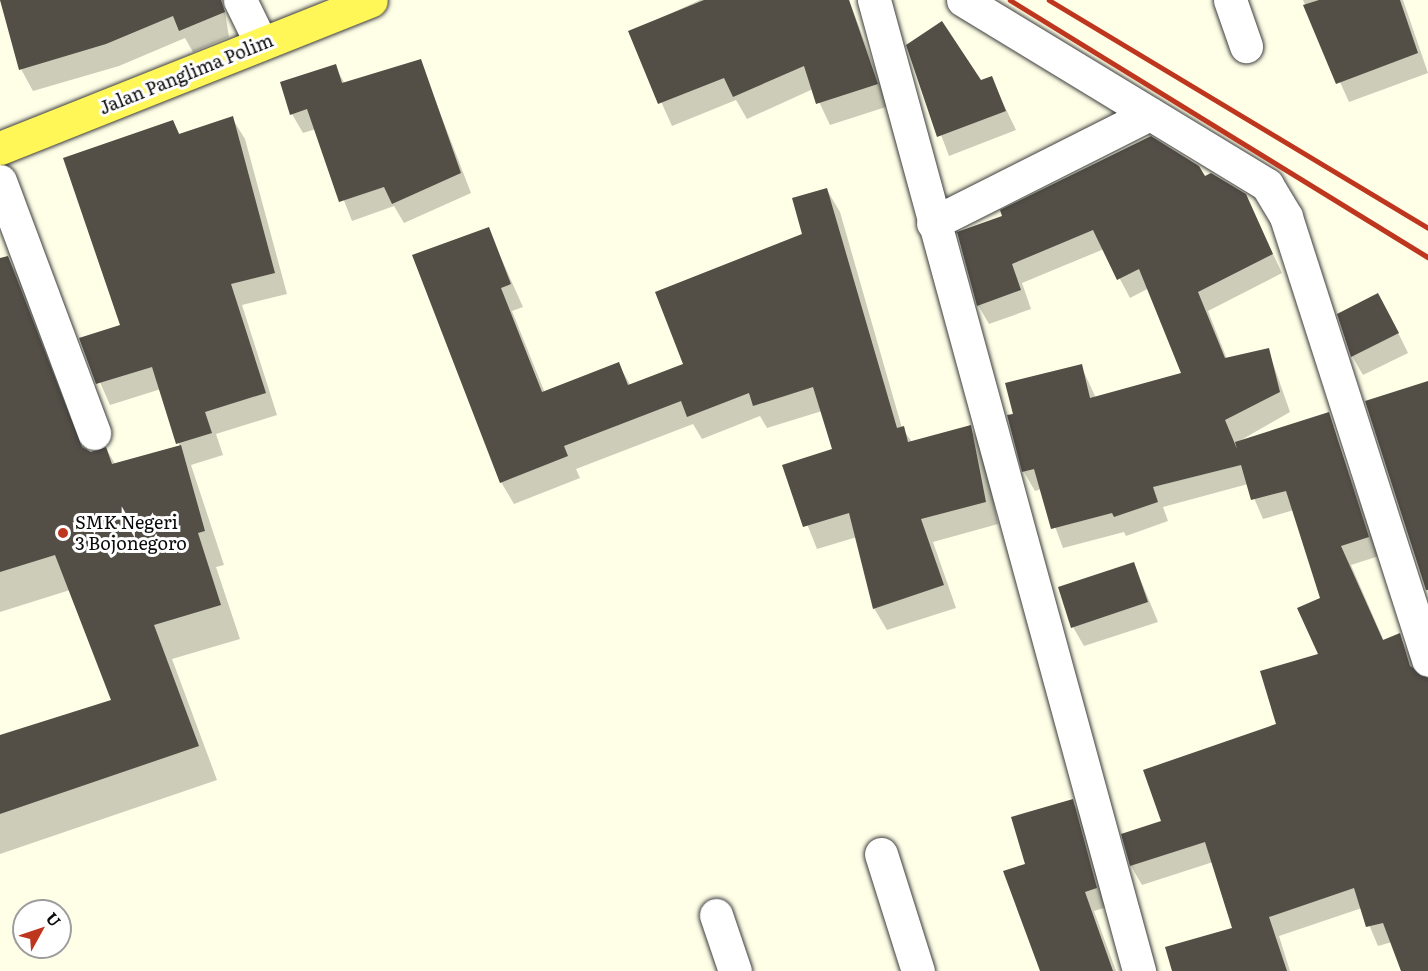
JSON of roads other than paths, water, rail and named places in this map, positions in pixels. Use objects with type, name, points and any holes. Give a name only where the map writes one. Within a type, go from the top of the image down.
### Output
[{"type":"main road","name":"Jalan Panglima Polim","points":[[0,148],[371,0]]},
{"type":"street","points":[[240,0],[261,43]]},
{"type":"street","points":[[874,0],[1139,971]]},
{"type":"street","points":[[963,0],[1267,186],[1286,217],[1428,660]]},
{"type":"street","points":[[1230,0],[1246,46]]},
{"type":"street","points":[[933,223],[1150,114]]},
{"type":"street","points":[[0,181],[94,434]]},
{"type":"street","points":[[881,854],[918,971]]},
{"type":"street","points":[[716,915],[735,971]]},
{"type":"railway","points":[[1010,0],[1428,257]]},
{"type":"railway","points":[[1049,0],[1428,228]]},
{"type":"place","name":"SMK Negeri 3 Bojonegoro","points":[[63,533]]}]
